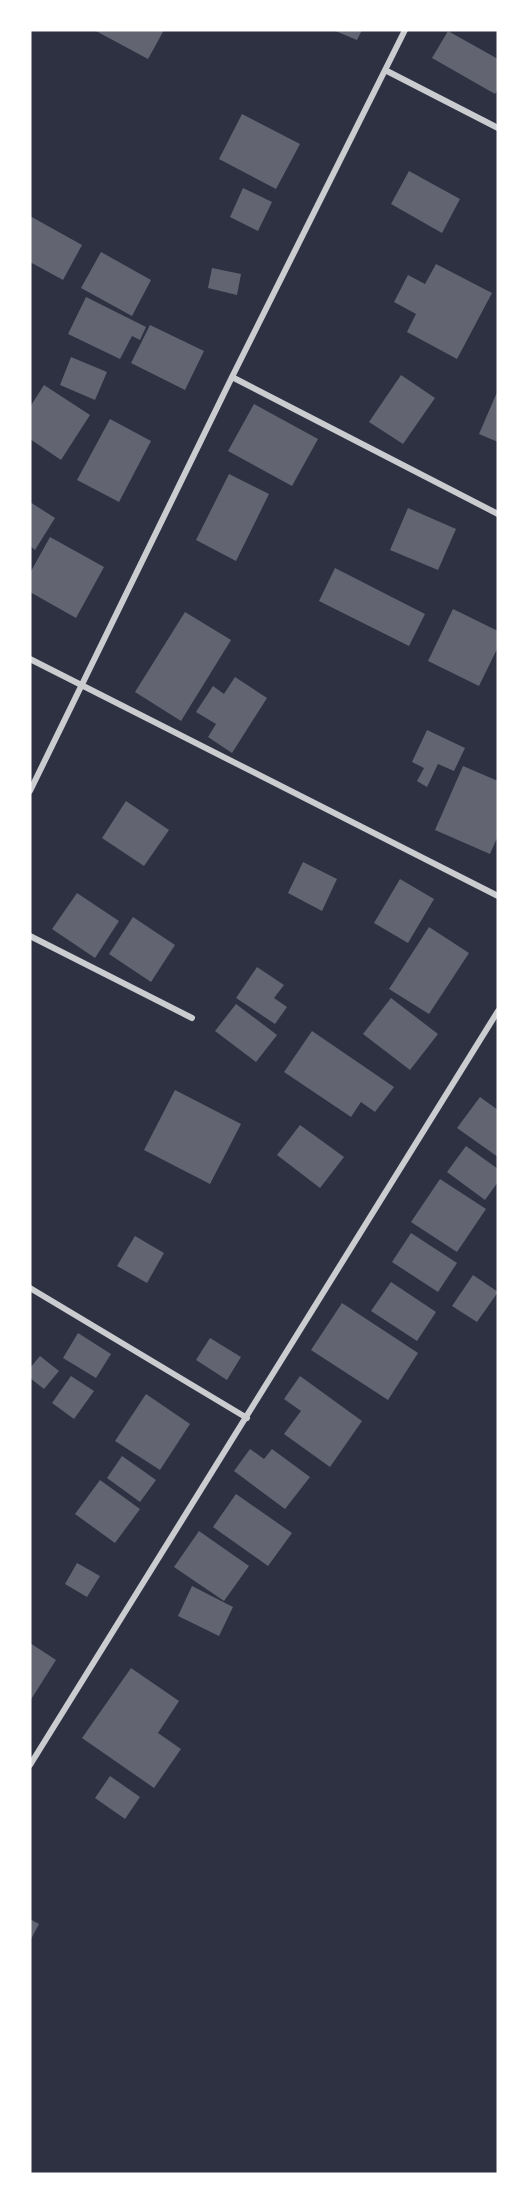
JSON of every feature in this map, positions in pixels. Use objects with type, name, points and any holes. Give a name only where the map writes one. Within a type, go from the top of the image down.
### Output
[{"type":"street","points":[[30,791],[232,377],[405,30]]},
{"type":"street","points":[[385,70],[498,128]]},
{"type":"street","points":[[232,377],[498,514]]},
{"type":"street","points":[[30,658],[498,896]]},
{"type":"street","points":[[30,936],[192,1018]]},
{"type":"street","points":[[30,1765],[498,1011]]},
{"type":"street","points":[[30,1288],[247,1418]]},
{"type":"building","points":[[94,30],[164,30],[148,59]]},
{"type":"building","points":[[333,30],[362,30],[357,40]]},
{"type":"building","points":[[448,31],[498,59],[498,89],[495,94],[432,58]]},
{"type":"building","points":[[242,114],[300,144],[276,189],[219,159]]},
{"type":"building","points":[[409,171],[460,199],[442,233],[391,204]]},
{"type":"building","points":[[243,188],[272,202],[258,231],[230,217]]},
{"type":"building","points":[[30,216],[82,245],[63,280],[30,262]]},
{"type":"building","points":[[101,252],[151,280],[132,316],[81,288]]},
{"type":"building","points":[[436,264],[492,293],[457,359],[407,332],[416,314],[394,302],[408,275],[425,284]]},
{"type":"building","points":[[212,268],[241,274],[237,295],[208,288]]},
{"type":"building","points":[[86,297],[146,327],[140,340],[132,336],[120,359],[68,334]]},
{"type":"building","points":[[150,325],[204,351],[185,390],[131,363]]},
{"type":"building","points":[[71,357],[107,372],[95,400],[60,385]]},
{"type":"building","points":[[401,375],[435,398],[403,444],[369,422]]},
{"type":"building","points":[[44,385],[90,415],[61,460],[30,439],[30,407]]},
{"type":"building","points":[[498,390],[498,442],[479,434]]},
{"type":"building","points":[[254,404],[318,439],[292,486],[228,451]]},
{"type":"building","points":[[110,419],[151,441],[119,502],[77,480]]},
{"type":"building","points":[[229,474],[269,494],[236,561],[196,540]]},
{"type":"building","points":[[30,502],[55,518],[35,550],[30,546]]},
{"type":"building","points":[[408,508],[456,529],[438,570],[390,550]]},
{"type":"building","points":[[50,537],[104,567],[76,618],[30,592],[30,573]]},
{"type":"building","points":[[335,568],[425,614],[409,646],[319,601]]},
{"type":"building","points":[[453,609],[498,631],[498,647],[479,686],[428,661]]},
{"type":"building","points":[[185,612],[231,640],[181,721],[135,692]]},
{"type":"building","points":[[235,677],[267,698],[232,753],[208,737],[216,724],[196,712],[213,686],[224,694]]},
{"type":"building","points":[[427,730],[465,748],[454,771],[438,764],[427,787],[417,781],[424,768],[412,762]]},
{"type":"building","points":[[463,766],[498,781],[498,836],[490,854],[435,830]]},
{"type":"building","points":[[126,801],[169,830],[144,866],[102,838]]},
{"type":"building","points":[[303,862],[337,879],[322,911],[288,893]]},
{"type":"building","points":[[400,879],[434,899],[408,943],[374,923]]},
{"type":"building","points":[[77,893],[119,921],[95,958],[52,929]]},
{"type":"building","points":[[133,917],[175,945],[151,982],[109,954]]},
{"type":"building","points":[[429,927],[469,953],[429,1014],[389,989]]},
{"type":"building","points":[[257,967],[284,985],[274,998],[287,1007],[275,1024],[236,998]]},
{"type":"building","points":[[391,998],[438,1034],[410,1070],[363,1034]]},
{"type":"building","points":[[236,1004],[277,1035],[256,1062],[215,1031]]},
{"type":"building","points":[[312,1031],[394,1087],[375,1112],[361,1102],[351,1117],[284,1072]]},
{"type":"building","points":[[175,1090],[241,1124],[210,1184],[144,1150]]},
{"type":"building","points":[[480,1097],[498,1110],[498,1157],[457,1128]]},
{"type":"building","points":[[300,1125],[344,1157],[320,1188],[277,1155]]},
{"type":"building","points":[[466,1146],[498,1169],[498,1182],[485,1200],[447,1172]]},
{"type":"building","points":[[440,1179],[486,1209],[457,1252],[411,1222]]},
{"type":"building","points":[[411,1233],[457,1263],[438,1292],[392,1262]]},
{"type":"building","points":[[135,1236],[164,1253],[147,1283],[117,1266]]},
{"type":"building","points":[[473,1275],[498,1292],[477,1322],[452,1306]]},
{"type":"building","points":[[391,1282],[436,1312],[417,1341],[371,1311]]},
{"type":"building","points":[[342,1303],[418,1353],[388,1400],[311,1350]]},
{"type":"building","points":[[78,1333],[111,1354],[96,1378],[63,1358]]},
{"type":"building","points":[[210,1338],[241,1357],[227,1380],[196,1360]]},
{"type":"building","points":[[40,1356],[59,1371],[44,1389],[30,1378],[30,1368]]},
{"type":"building","points":[[71,1376],[94,1391],[74,1419],[52,1403]]},
{"type":"building","points":[[300,1376],[362,1421],[330,1467],[284,1434],[301,1411],[284,1399]]},
{"type":"building","points":[[146,1394],[190,1424],[160,1470],[115,1441]]},
{"type":"building","points":[[250,1449],[264,1459],[272,1449],[310,1477],[285,1509],[234,1471]]},
{"type":"building","points":[[122,1456],[156,1480],[140,1502],[107,1478]]},
{"type":"building","points":[[100,1480],[140,1509],[115,1543],[75,1514]]},
{"type":"building","points":[[236,1494],[292,1533],[268,1566],[213,1527]]},
{"type":"building","points":[[199,1531],[249,1566],[224,1601],[174,1567]]},
{"type":"building","points":[[77,1563],[100,1576],[87,1597],[65,1584]]},
{"type":"building","points":[[192,1586],[233,1607],[219,1636],[178,1616]]},
{"type":"building","points":[[30,1643],[56,1660],[30,1701]]},
{"type":"building","points":[[131,1668],[179,1701],[158,1733],[181,1749],[154,1788],[82,1738]]},
{"type":"building","points":[[110,1776],[140,1797],[125,1819],[95,1798]]},
{"type":"building","points":[[30,1919],[39,1924],[30,1941]]}]
